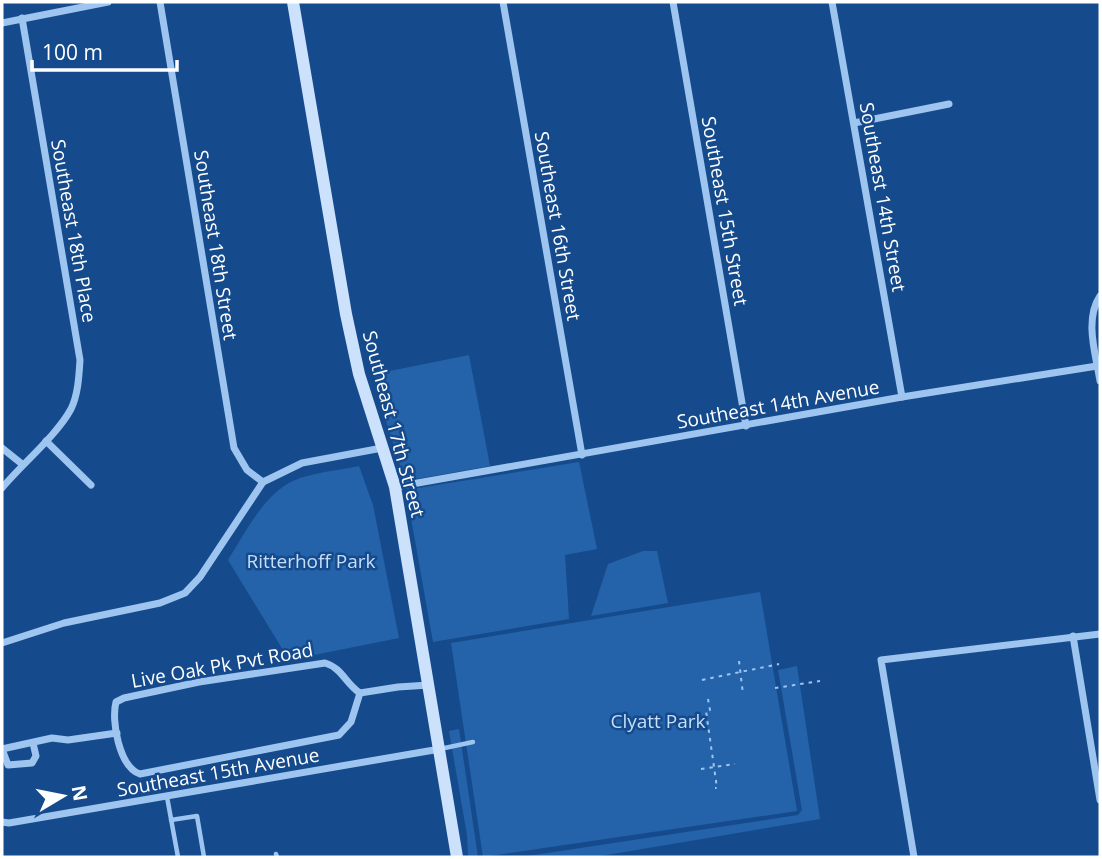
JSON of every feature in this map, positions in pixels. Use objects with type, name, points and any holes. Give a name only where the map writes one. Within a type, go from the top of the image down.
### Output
[{"type":"main road","name":"Southeast 17th Street","points":[[293,2],[346,314],[359,374],[395,487],[457,857]]},
{"type":"street","points":[[2,23],[108,2]]},
{"type":"street","name":"Southeast 18th Street","points":[[160,2],[234,448],[247,470],[263,482]]},
{"type":"street","name":"Southeast 16th Street","points":[[503,2],[582,455]]},
{"type":"street","name":"Southeast 15th Street","points":[[673,2],[746,426]]},
{"type":"street","name":"Southeast 14th Street","points":[[832,2],[902,397]]},
{"type":"street","name":"Southeast 18th Place","points":[[2,488],[46,441],[71,409],[78,383],[80,360],[22,18]]},
{"type":"street","points":[[854,122],[949,104]]},
{"type":"street","points":[[1100,296],[1091,322],[1100,381]]},
{"type":"street","name":"Southeast 14th Avenue","points":[[395,487],[902,397],[1097,366]]},
{"type":"street","points":[[46,441],[91,485]]},
{"type":"street","points":[[2,448],[22,464]]},
{"type":"street","points":[[2,643],[64,623],[160,603],[185,593],[200,577],[263,482],[302,463],[382,448]]},
{"type":"street","points":[[914,857],[881,660],[1100,634]]},
{"type":"street","points":[[1073,636],[1100,800]]},
{"type":"street","name":"Live Oak Pk Pvt Road","points":[[325,663],[336,666],[360,693],[351,722],[339,735],[140,774],[133,772],[122,756],[113,713],[116,702],[124,698],[199,682],[325,663]]},
{"type":"street","points":[[360,693],[429,685]]},
{"type":"street","points":[[33,743],[36,756],[32,763],[8,765],[2,749],[52,738],[68,740],[117,733]]},
{"type":"street","name":"Southeast 15th Avenue","points":[[2,822],[167,797],[440,749]]},
{"type":"lane","points":[[440,749],[473,742]]},
{"type":"lane","points":[[167,797],[177,857]]},
{"type":"lane","points":[[171,820],[197,816],[204,857]]},
{"type":"path","points":[[739,661],[743,694]]},
{"type":"path","points":[[702,680],[779,664]]},
{"type":"path","points":[[775,688],[820,681]]},
{"type":"path","points":[[708,699],[709,710],[706,711],[715,788]]},
{"type":"path","points":[[701,769],[736,764]]},
{"type":"green space","points":[[469,355],[490,466],[405,481],[378,395],[375,374]]},
{"type":"green space","points":[[579,462],[597,549],[565,555],[569,619],[433,642],[406,490]]},
{"type":"green space","name":"Ritterhoff Park","points":[[359,466],[373,505],[399,638],[289,660],[228,560],[258,513],[288,484],[307,476]]},
{"type":"green space","points":[[643,551],[657,551],[668,603],[591,616],[608,564]]},
{"type":"green space","name":"Clyatt Park","points":[[760,592],[797,811],[483,857],[451,643]]},
{"type":"green space","points":[[797,666],[820,819],[595,857],[521,857],[798,815],[802,810],[778,670]]},
{"type":"green space","points":[[459,729],[478,857],[468,857],[467,835],[449,731]]}]
